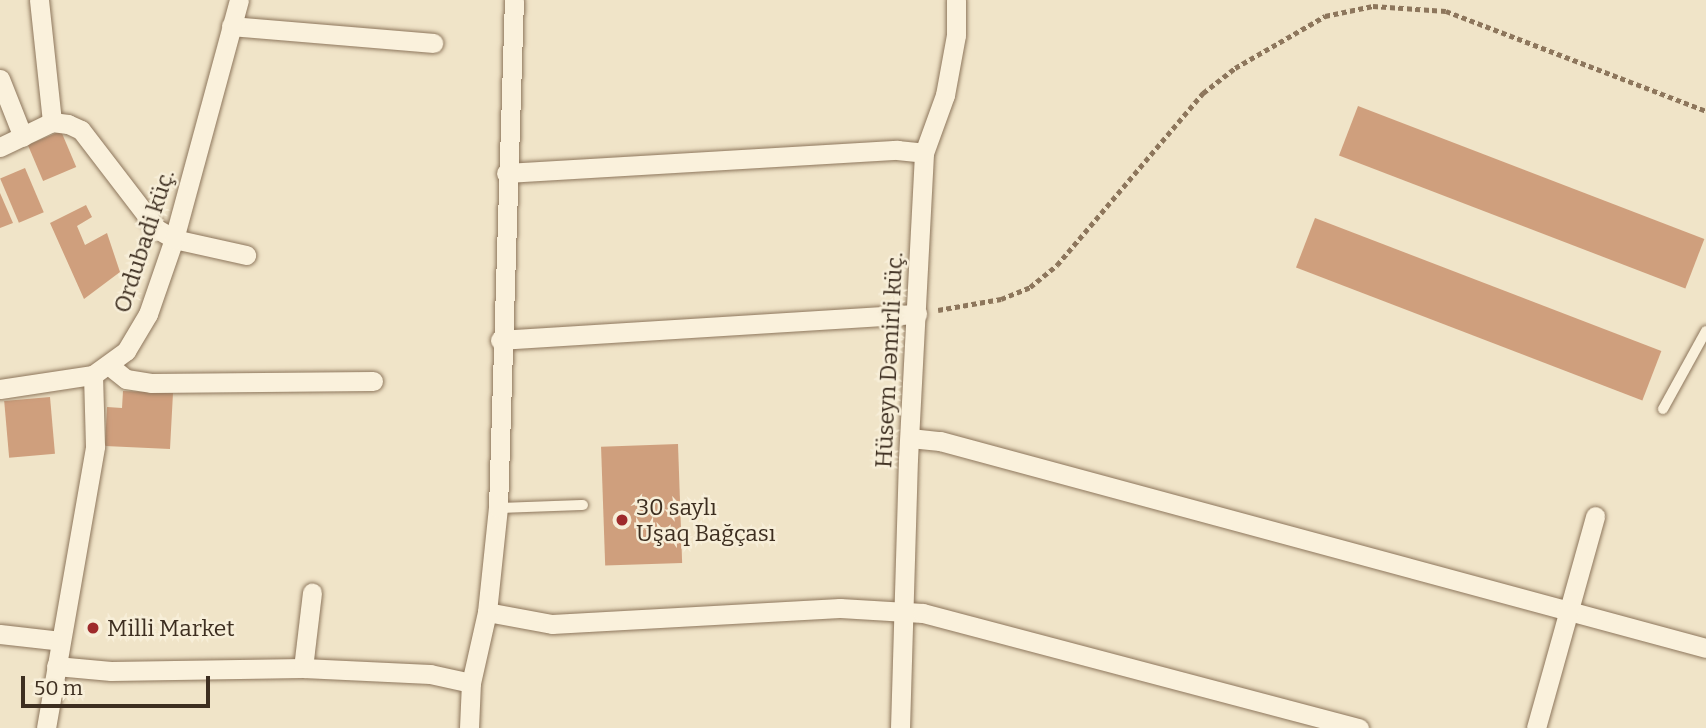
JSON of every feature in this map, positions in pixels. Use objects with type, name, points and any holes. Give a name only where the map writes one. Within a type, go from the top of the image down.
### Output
[{"type":"street","points":[[39,0],[52,122]]},
{"type":"street","name":"Ordubadi küç.","points":[[102,371],[126,351],[148,314],[174,239],[239,0]]},
{"type":"street","points":[[469,728],[471,683],[487,612],[498,508],[500,340],[514,0]]},
{"type":"street","name":"Hüseyn Dəmirli küç.","points":[[900,728],[910,438],[924,153],[945,94],[956,34],[956,0]]},
{"type":"street","points":[[231,26],[433,43]]},
{"type":"street","points":[[0,79],[23,137]]},
{"type":"street","points":[[0,147],[52,122],[81,130],[142,215],[174,239],[246,255]]},
{"type":"street","points":[[506,173],[897,150],[924,153]]},
{"type":"street","points":[[500,340],[917,314]]},
{"type":"street","points":[[0,389],[102,371],[151,383],[373,381]]},
{"type":"street","points":[[46,728],[95,446],[102,371]]},
{"type":"street","points":[[910,438],[953,445],[1706,648]]},
{"type":"street","points":[[1536,728],[1595,516]]},
{"type":"street","points":[[303,668],[312,593]]},
{"type":"street","points":[[487,612],[552,624],[840,608],[903,610],[948,618],[1359,728]]},
{"type":"street","points":[[0,634],[61,641]]},
{"type":"street","points":[[56,666],[111,671],[303,668],[430,674],[471,683]]},
{"type":"lane","points":[[1663,409],[1706,331]]},
{"type":"lane","points":[[498,508],[583,505]]},
{"type":"path","points":[[917,314],[1001,299],[1030,287],[1057,265],[1203,93],[1234,68],[1325,16],[1373,6],[1446,11],[1706,111]]},
{"type":"building","points":[[1358,106],[1704,239],[1685,288],[1339,155]]},
{"type":"building","points":[[61,131],[76,167],[43,181],[28,145]]},
{"type":"building","points":[[25,168],[44,212],[19,223],[0,179]]},
{"type":"building","points":[[0,193],[13,223],[0,228]]},
{"type":"building","points":[[86,205],[92,217],[77,226],[85,245],[107,233],[120,272],[84,299],[50,223]]},
{"type":"building","points":[[1315,218],[1661,351],[1642,400],[1296,267]]},
{"type":"building","points":[[123,391],[173,393],[170,449],[105,446],[107,407],[122,408]]},
{"type":"building","points":[[50,397],[55,454],[9,458],[4,401]]},
{"type":"building","points":[[678,444],[682,563],[605,566],[601,447]]},
{"type":"place","name":"30 saylı Uşaq Bağçası","points":[[622,520]]},
{"type":"place","name":"Milli Market","points":[[93,628]]}]
